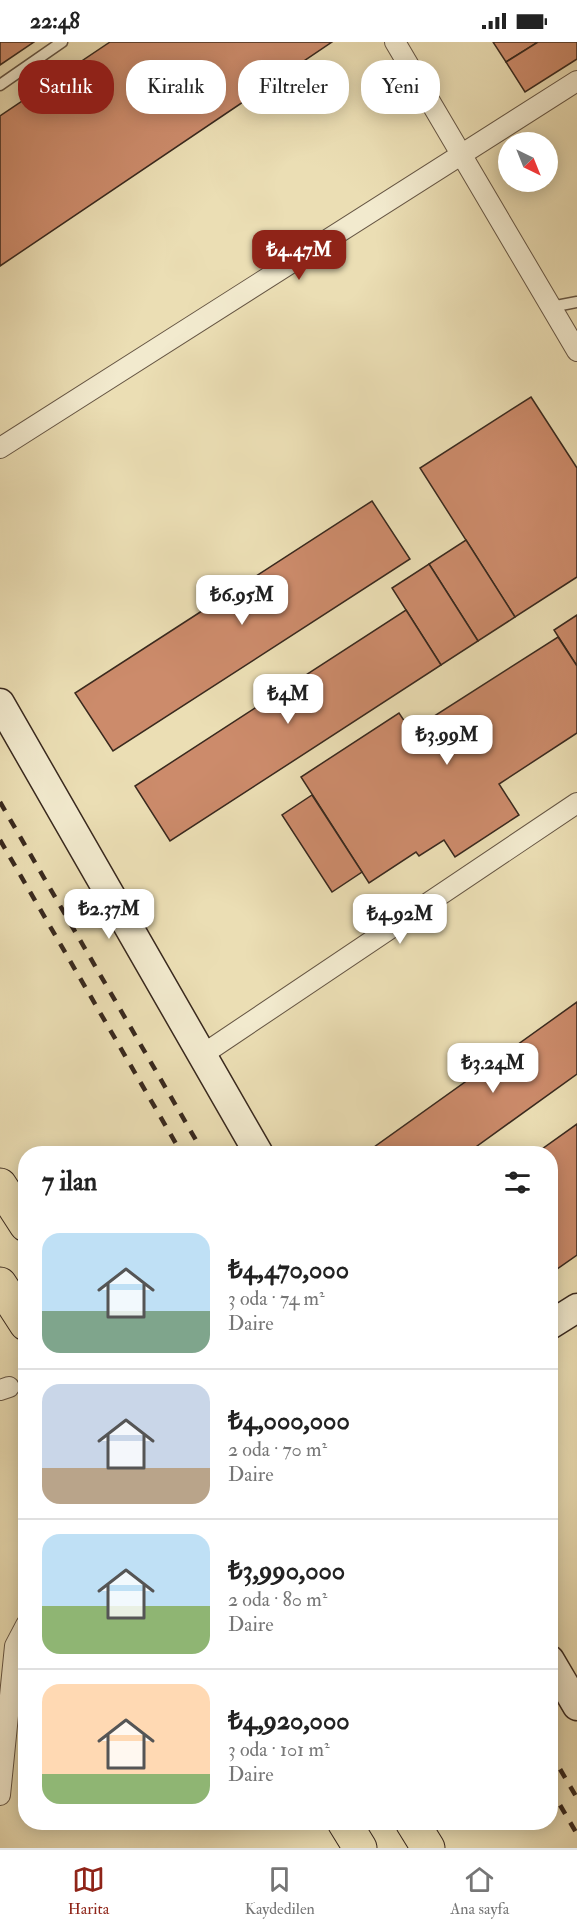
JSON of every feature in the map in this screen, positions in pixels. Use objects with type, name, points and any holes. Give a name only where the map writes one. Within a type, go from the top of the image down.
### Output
[{"type":"highway","points":[[0,1185],[18,1213]]},
{"type":"highway","points":[[0,1284],[18,1312]]},
{"type":"highway","points":[[349,1830],[360,1848]]},
{"type":"highway","points":[[417,1830],[428,1848]]},
{"type":"street","points":[[395,42],[577,351]]},
{"type":"street","points":[[0,448],[577,81]]},
{"type":"street","points":[[0,703],[254,1146]]},
{"type":"street","points":[[202,1055],[577,803]]},
{"type":"street","points":[[558,1320],[577,1308]]},
{"type":"street","points":[[0,1795],[15,1646],[18,1641]]},
{"type":"street","points":[[558,1674],[577,1706]]},
{"type":"lane","points":[[0,85],[62,42]]},
{"type":"lane","points":[[551,307],[577,302]]},
{"type":"building","points":[[0,42],[34,42],[0,65]]},
{"type":"building","points":[[110,42],[332,42],[305,60],[238,60],[238,105],[226,114],[226,60],[126,60],[126,114],[225,114],[0,266],[0,116],[18,104],[18,114],[114,114],[114,60],[83,60]]},
{"type":"building","points":[[493,42],[538,42],[506,62]]},
{"type":"building","points":[[538,42],[577,42],[577,59],[525,92],[506,62]]},
{"type":"building","points":[[531,397],[577,468],[577,577],[515,617],[420,468]]},
{"type":"building","points":[[372,501],[410,559],[113,751],[75,693]]},
{"type":"building","points":[[466,540],[515,617],[478,641],[429,564]]},
{"type":"building","points":[[429,564],[478,641],[441,665],[392,588]]},
{"type":"building","points":[[406,610],[441,665],[170,841],[135,786]]},
{"type":"building","points":[[577,615],[577,666],[554,630]]},
{"type":"building","points":[[558,637],[577,666],[577,733],[499,784],[519,815],[455,857],[444,840],[419,856],[416,852],[369,883],[301,777],[399,713],[411,731]]},
{"type":"building","points":[[312,795],[362,872],[332,892],[282,815]]},
{"type":"building","points":[[577,1002],[577,1074],[477,1146],[376,1146]]},
{"type":"building","points":[[577,1124],[577,1255],[558,1268],[558,1146],[546,1146]]},
{"type":"railway","points":[[0,802],[199,1146]]},
{"type":"railway","points":[[0,840],[177,1146]]},
{"type":"railway","points":[[558,1766],[577,1798]]},
{"type":"railway","points":[[558,1802],[577,1834]]}]
